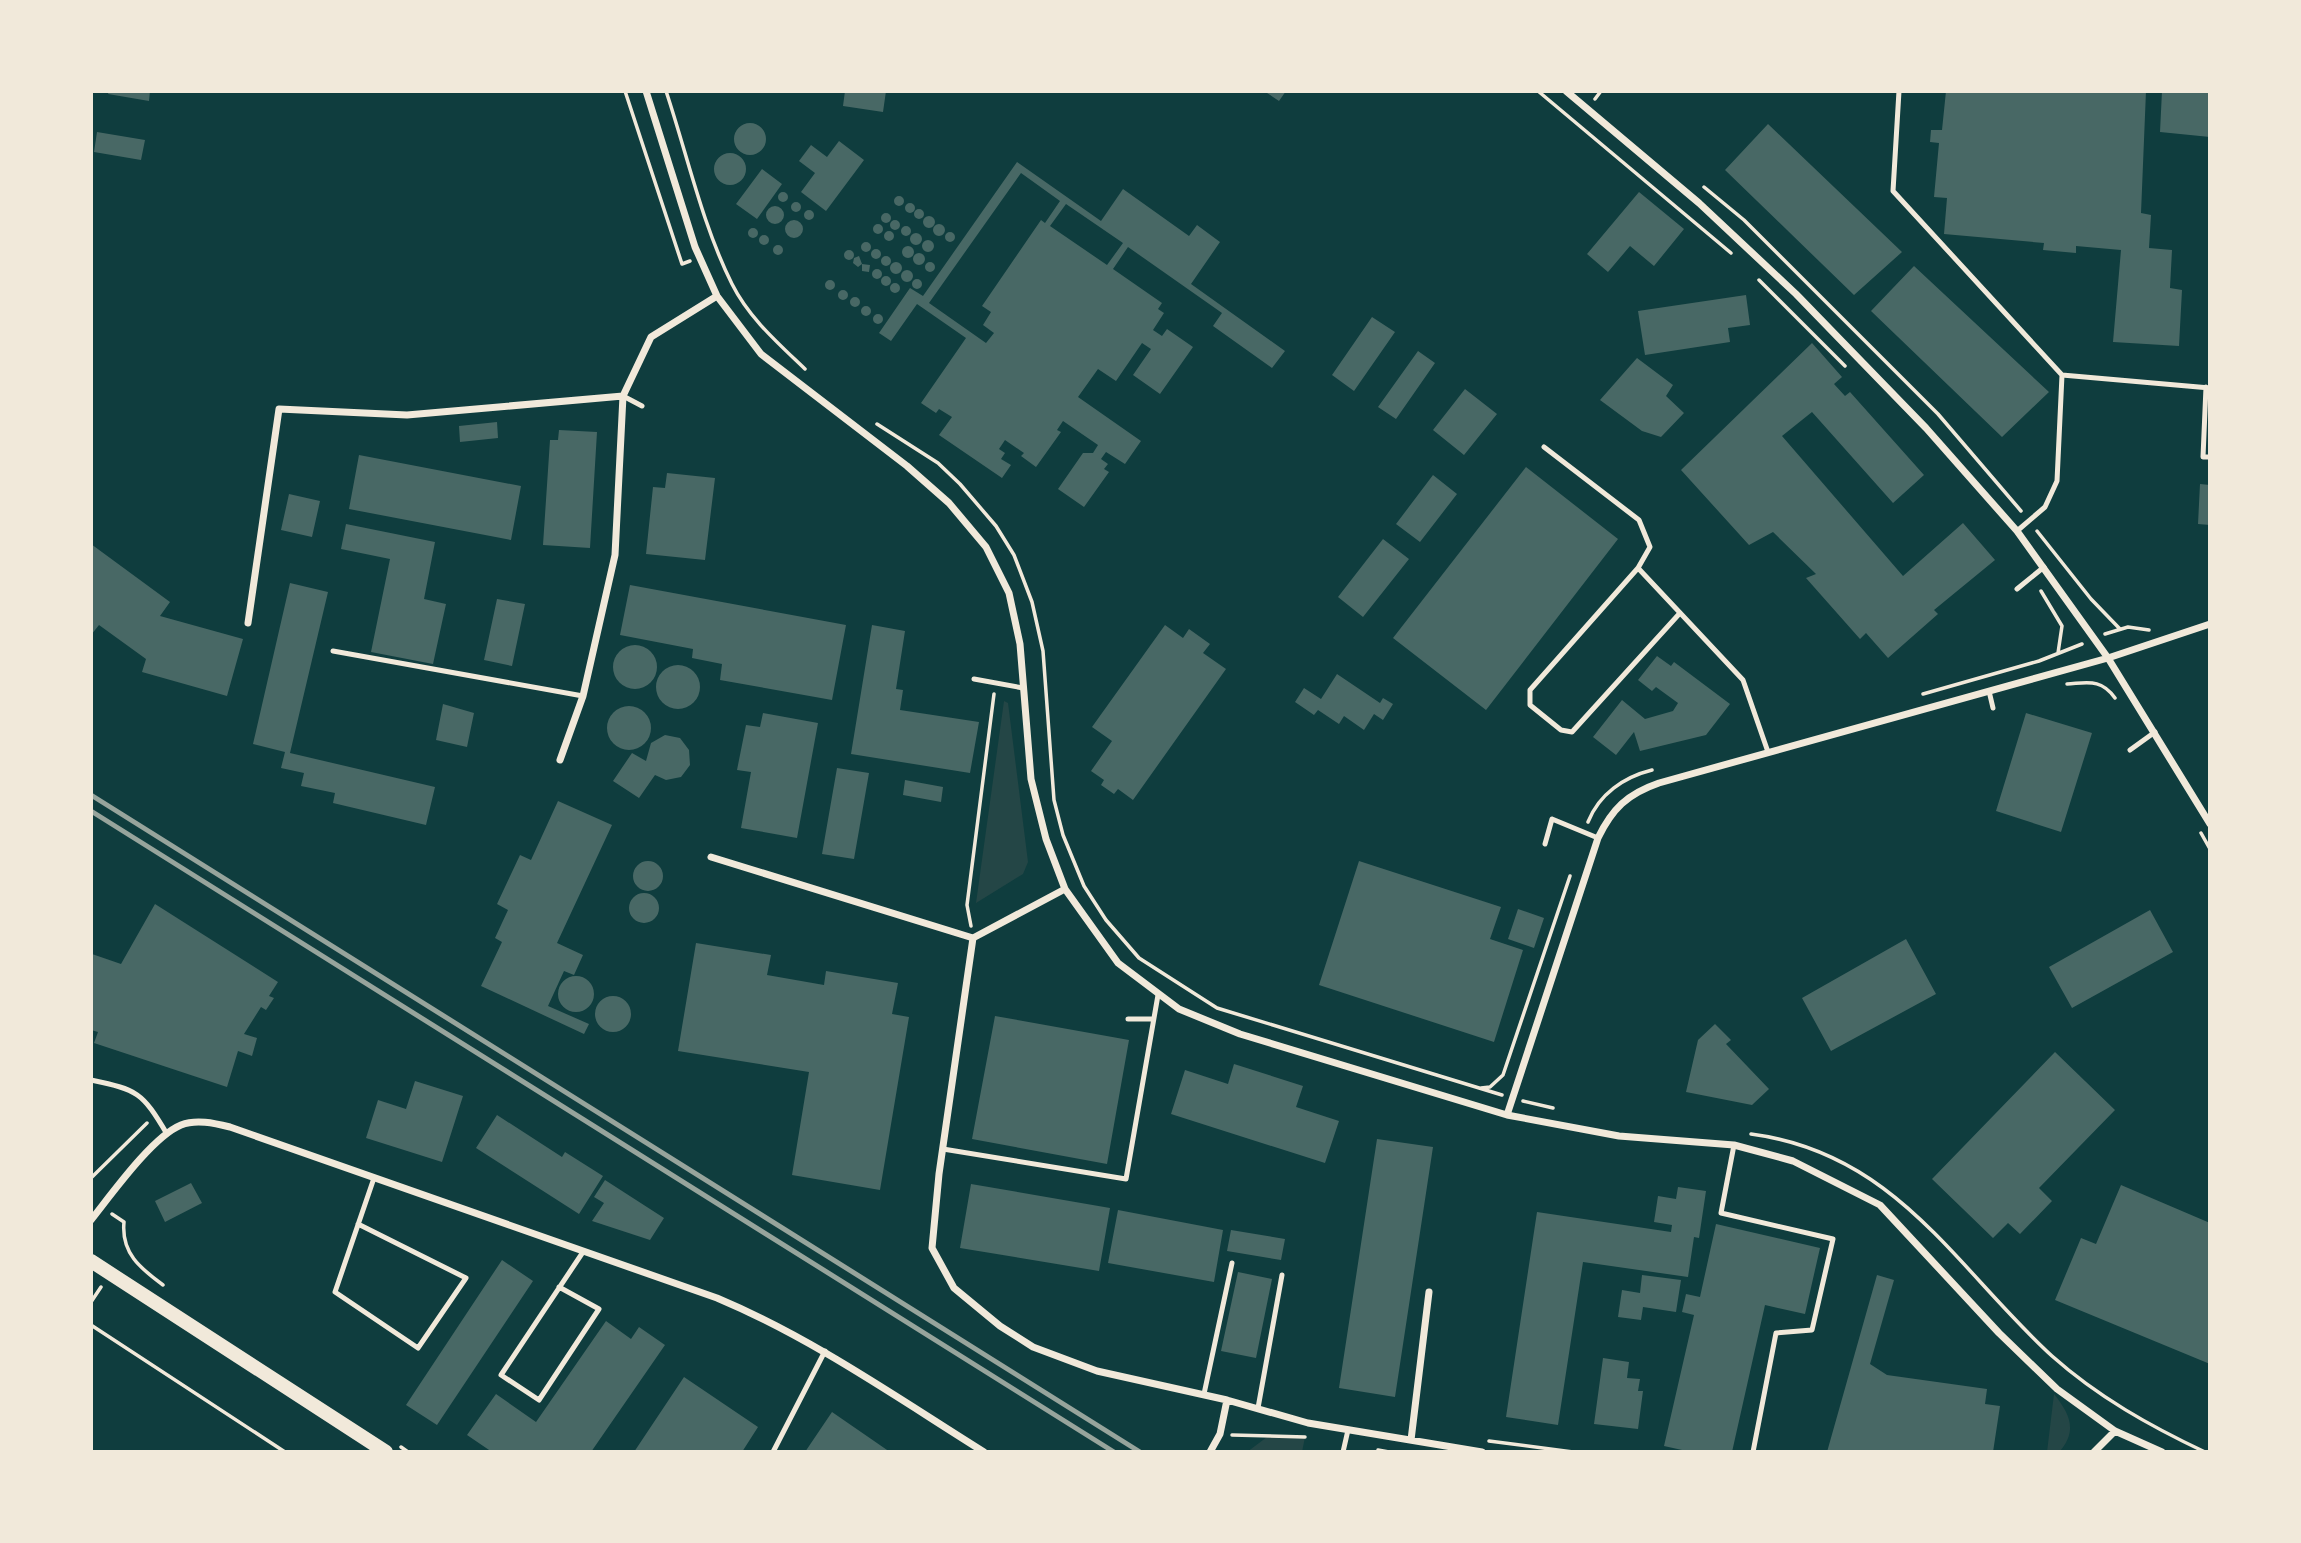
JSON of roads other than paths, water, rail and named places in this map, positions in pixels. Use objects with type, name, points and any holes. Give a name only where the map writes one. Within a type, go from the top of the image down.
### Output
[{"type":"main road","points":[[91,1261],[391,1448]]},
{"type":"street","points":[[646,91],[699,257],[717,296],[761,354],[918,475],[949,503],[986,547],[1009,593],[1020,645],[1031,779],[1046,839],[1065,889],[1118,962],[1179,1009],[1240,1034],[1507,1115],[1619,1136],[1734,1145],[1793,1161],[1880,1205],[1999,1333],[2057,1389],[2115,1431],[2162,1452]]},
{"type":"street","points":[[1566,91],[1699,203],[1796,294],[1926,428],[2017,531],[2095,638],[2210,824]]},
{"type":"street","points":[[561,760],[583,696],[615,555],[623,396],[651,337],[717,296]]},
{"type":"street","points":[[248,624],[279,409],[407,415],[623,396]]},
{"type":"street","points":[[1507,1115],[1598,838],[1606,821],[1629,795],[1659,783],[2108,658],[2210,624]]},
{"type":"street","points":[[711,857],[973,939],[1065,889]]},
{"type":"street","points":[[973,939],[943,1149],[932,1248],[954,1287],[1000,1326],[1032,1347],[1097,1371],[1204,1394],[1308,1423],[1411,1440],[1444,1449],[1482,1452]]},
{"type":"street","points":[[91,1220],[117,1185],[167,1134],[181,1125],[197,1122],[222,1125],[717,1298],[762,1317],[825,1351],[984,1452]]},
{"type":"street","points":[[1411,1440],[1429,1292]]},
{"type":"street","points":[[1210,1452],[1220,1434],[1227,1400]]},
{"type":"street","points":[[2094,1452],[2115,1431]]},
{"type":"lane","points":[[1899,91],[1893,191],[2062,375],[2208,388],[2203,457],[2210,457]]},
{"type":"lane","points":[[2017,531],[2045,507],[2057,481],[2062,375]]},
{"type":"lane","points":[[623,396],[642,406]]},
{"type":"lane","points":[[1544,446],[1639,520],[1650,547],[1637,568],[1530,690],[1530,705],[1561,730],[1572,732],[1680,613]]},
{"type":"lane","points":[[2017,589],[2044,567]]},
{"type":"lane","points":[[1637,568],[1743,680],[1768,752]]},
{"type":"lane","points":[[333,652],[583,696]]},
{"type":"lane","points":[[975,679],[1023,688]]},
{"type":"lane","points":[[1989,691],[1993,708]]},
{"type":"lane","points":[[2130,750],[2155,732]]},
{"type":"lane","points":[[1545,844],[1552,818],[1598,838]]},
{"type":"lane","points":[[943,1149],[1126,1179],[1158,995]]},
{"type":"lane","points":[[1128,1019],[1153,1019]]},
{"type":"lane","points":[[91,1080],[130,1088],[144,1098],[167,1134]]},
{"type":"lane","points":[[1734,1145],[1721,1213],[1833,1238],[1812,1330],[1776,1333],[1753,1452]]},
{"type":"lane","points":[[358,1224],[466,1278],[418,1348],[335,1292],[358,1224],[374,1178]]},
{"type":"lane","points":[[559,1287],[599,1309],[540,1400],[501,1375],[559,1287],[583,1252]]},
{"type":"lane","points":[[1204,1394],[1231,1263]]},
{"type":"lane","points":[[1258,1408],[1282,1276]]},
{"type":"lane","points":[[773,1452],[825,1351]]},
{"type":"lane","points":[[1343,1452],[1348,1430]]},
{"type":"railway","points":[[91,795],[1140,1452]]},
{"type":"railway","points":[[91,811],[1114,1452]]}]
